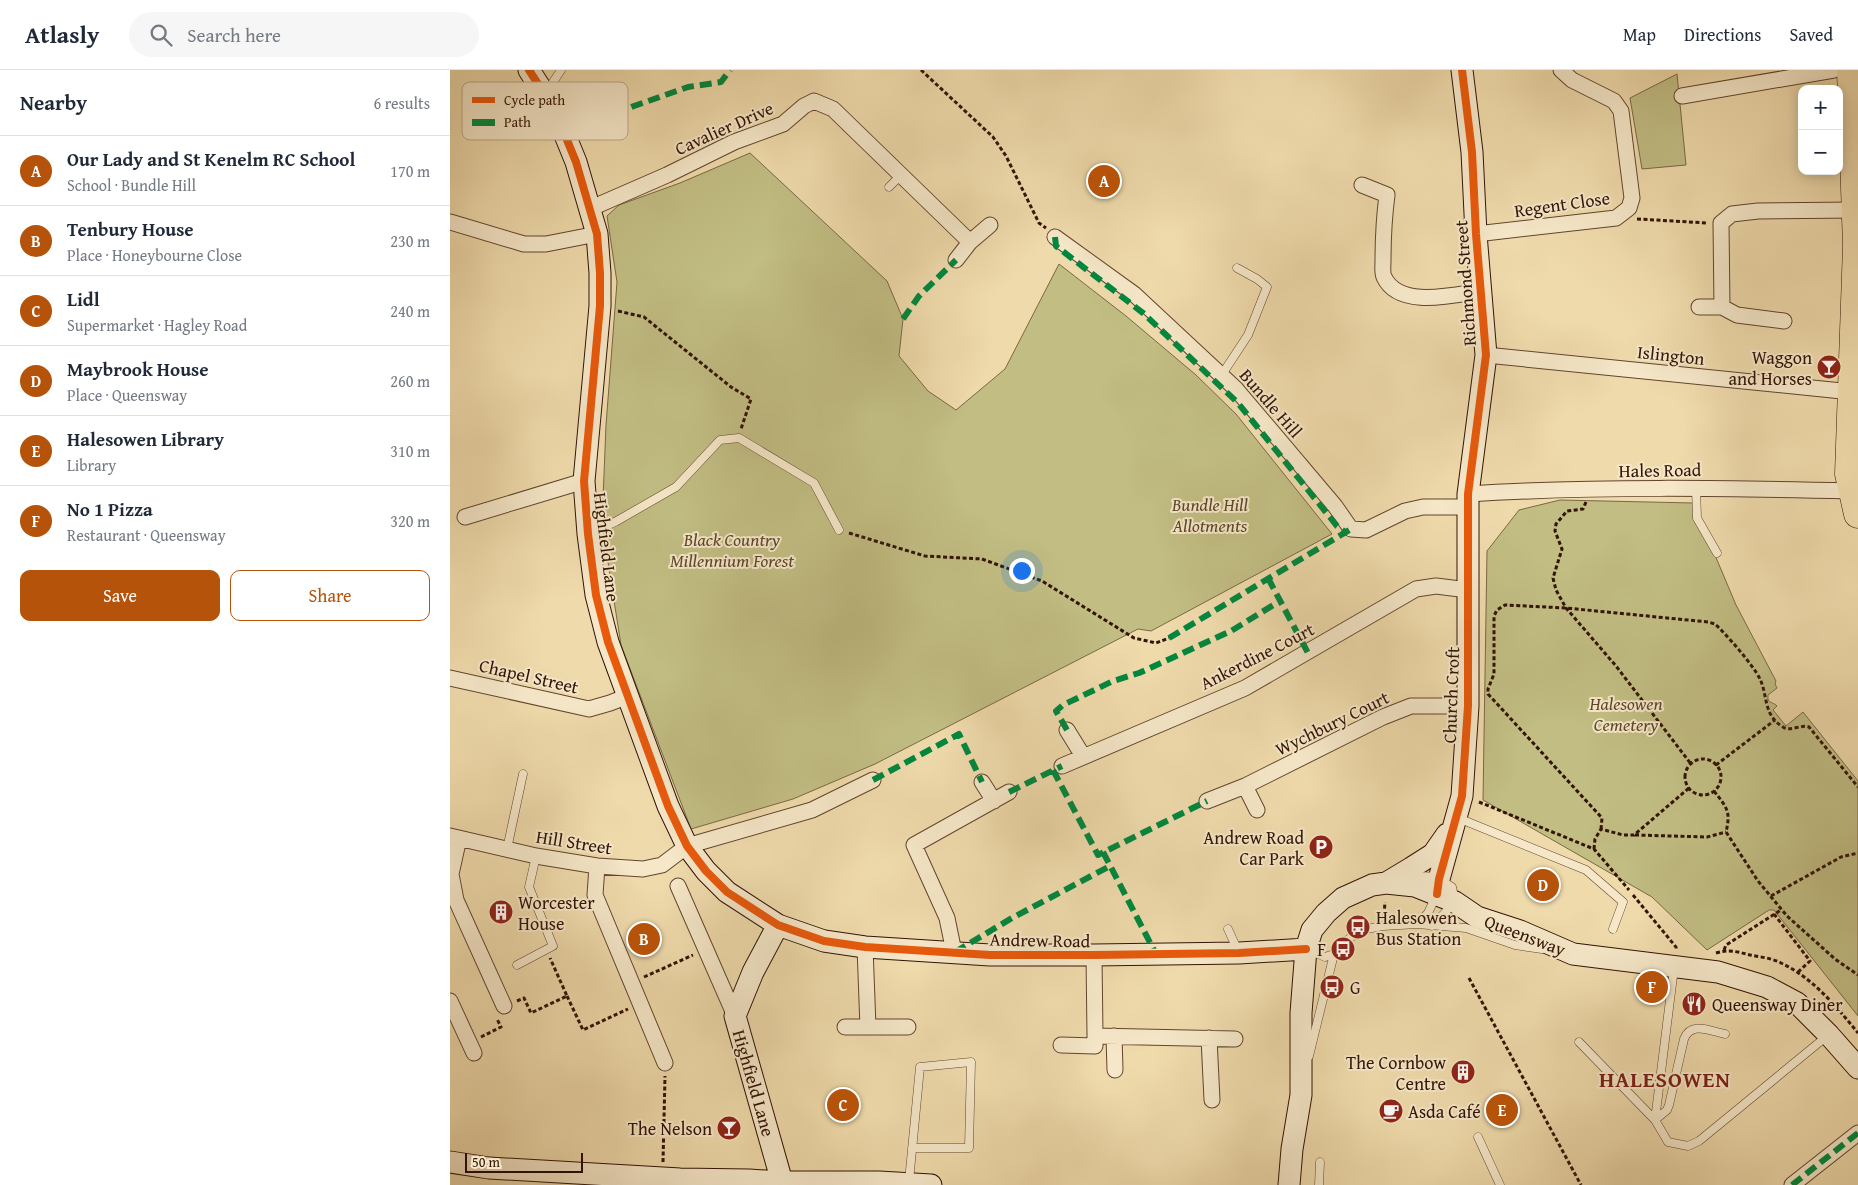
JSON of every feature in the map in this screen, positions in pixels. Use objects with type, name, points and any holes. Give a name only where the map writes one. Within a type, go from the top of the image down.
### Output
[{"type":"highway","points":[[1851,70],[1856,126],[1857,246],[1849,474],[1855,502]]},
{"type":"street","name":"Highfield Lane","points":[[529,70],[537,82]]},
{"type":"street","name":"Richmond Street","points":[[1462,70],[1472,152],[1476,234],[1486,355],[1468,501]]},
{"type":"street","name":"Regent Close","points":[[1476,234],[1616,218],[1629,208],[1632,198],[1621,110],[1614,101],[1572,80],[1561,70]]},
{"type":"street","points":[[1682,96],[1834,70]]},
{"type":"street","name":"Cavalier Drive","points":[[589,208],[734,142],[783,124],[804,106],[814,101],[833,109],[970,242]]},
{"type":"street","name":"Highfield Lane","points":[[566,140],[576,162],[597,234],[600,273],[600,306],[584,480],[588,534],[596,595],[608,642],[668,806],[687,846],[727,892],[778,925],[753,972],[735,1016],[782,1182]]},
{"type":"street","points":[[1362,185],[1387,195],[1383,228],[1383,276],[1396,292],[1410,297],[1441,297],[1481,291]]},
{"type":"street","points":[[1722,307],[1721,224],[1732,214],[1758,211],[1856,210]]},
{"type":"street","points":[[450,222],[524,244],[546,244],[597,234]]},
{"type":"street","points":[[956,260],[970,242],[990,225]]},
{"type":"street","name":"Bundle Hill","points":[[1055,237],[1134,294],[1242,396],[1335,506],[1351,529],[1366,530],[1405,511],[1468,501]]},
{"type":"street","points":[[1699,306],[1722,307],[1737,315],[1784,321]]},
{"type":"street","name":"Islington","points":[[1486,355],[1852,392]]},
{"type":"street","name":"Highfield Lane","points":[[465,517],[584,480]]},
{"type":"street","name":"Hales Road","points":[[1468,501],[1534,490],[1696,487],[1855,502]]},
{"type":"street","name":"Church Croft","points":[[1444,892],[1455,822],[1462,796],[1468,706],[1468,501]]},
{"type":"street","name":"Ankerdine Court","points":[[1062,766],[1245,688],[1416,590],[1436,586],[1468,590]]},
{"type":"street","name":"Chapel Street","points":[[450,678],[588,709],[628,696]]},
{"type":"street","name":"Wychbury Court","points":[[1207,801],[1245,786],[1383,717],[1411,706],[1468,706]]},
{"type":"street","points":[[1067,730],[1083,756]]},
{"type":"street","points":[[687,846],[812,810],[873,780]]},
{"type":"street","points":[[982,782],[994,801]]},
{"type":"street","points":[[1245,786],[1257,810]]},
{"type":"street","points":[[954,952],[947,918],[914,844],[1008,792]]},
{"type":"street","name":"Church Croft","points":[[1386,883],[1433,854],[1455,822]]},
{"type":"street","points":[[454,837],[451,874],[456,900],[504,1006]]},
{"type":"street","name":"Hill Street","points":[[454,837],[536,856],[597,866],[643,869],[662,865],[687,846]]},
{"type":"street","points":[[597,866],[596,895],[665,1063]]},
{"type":"street","name":"Queensway","points":[[1289,1185],[1292,1149],[1301,1095],[1302,1013],[1306,949],[1312,930],[1326,913],[1343,898],[1372,885],[1386,883],[1444,892],[1477,917],[1573,954],[1718,972],[1767,987],[1797,1003],[1858,1068]]},
{"type":"street","points":[[678,886],[735,1016]]},
{"type":"street","name":"Andrew Road","points":[[778,925],[824,941],[865,947],[990,955],[1238,953],[1306,949]]},
{"type":"street","points":[[865,947],[868,1027]]},
{"type":"street","points":[[1061,1045],[1095,1046],[1094,955]]},
{"type":"street","points":[[450,1001],[472,1048]]},
{"type":"street","points":[[845,1027],[908,1027]]},
{"type":"street","points":[[1095,1036],[1235,1039]]},
{"type":"street","points":[[1114,1036],[1115,1070]]},
{"type":"street","points":[[1209,1038],[1212,1100]]},
{"type":"street","points":[[1792,1185],[1858,1133]]},
{"type":"street","name":"Queensway","points":[[1272,1185],[1292,1149]]},
{"type":"street","points":[[450,1162],[489,1168],[663,1178],[931,1185]]},
{"type":"lane","points":[[553,82],[561,70]]},
{"type":"lane","points":[[889,187],[901,175]]},
{"type":"lane","points":[[1221,376],[1248,335],[1267,287],[1237,268]]},
{"type":"lane","points":[[588,534],[615,522],[676,487],[720,440],[739,438],[814,483],[839,530]]},
{"type":"lane","points":[[1696,487],[1697,518],[1717,553]]},
{"type":"lane","points":[[507,849],[523,774]]},
{"type":"lane","points":[[1455,822],[1586,870],[1623,902],[1613,930]]},
{"type":"lane","points":[[517,965],[553,946],[530,887],[536,856]]},
{"type":"lane","points":[[1417,924],[1444,892]]},
{"type":"lane","points":[[1432,926],[1444,892]]},
{"type":"lane","points":[[1301,1085],[1334,954],[1342,944],[1361,930],[1383,926],[1417,924],[1466,928],[1515,945],[1573,954]]},
{"type":"lane","points":[[1228,928],[1238,953]]},
{"type":"lane","points":[[1306,949],[1325,956],[1334,954]]},
{"type":"lane","points":[[1655,1120],[1674,966]]},
{"type":"lane","points":[[1655,1120],[1667,1110],[1669,1105],[1686,1034],[1696,1027],[1724,1034]]},
{"type":"lane","points":[[1579,1042],[1655,1120],[1668,1142],[1688,1146],[1698,1141],[1829,1035]]},
{"type":"lane","points":[[909,1183],[912,1148],[920,1066],[971,1062],[969,1148],[912,1148]]},
{"type":"lane","points":[[1478,1137],[1500,1185]]},
{"type":"lane","points":[[1319,1185],[1320,1162]]},
{"type":"path","points":[[921,70],[993,137],[1006,156],[1040,223],[1055,237]]},
{"type":"path","points":[[1616,218],[1721,224]]},
{"type":"path","points":[[600,306],[644,317],[731,387],[751,399],[739,438]]},
{"type":"path","points":[[1588,497],[1583,508],[1567,510],[1556,524],[1555,531],[1562,549],[1553,578],[1556,590],[1566,608],[1616,666],[1691,764]]},
{"type":"path","points":[[839,530],[925,556],[982,559],[1042,581],[1134,638],[1156,643],[1169,638]]},
{"type":"path","points":[[1594,849],[1595,839],[1601,829],[1602,818],[1488,694],[1488,688],[1494,674],[1494,616],[1497,610],[1505,605],[1566,608],[1715,624],[1759,677],[1768,711],[1775,720],[1787,729],[1809,727],[1858,787]]},
{"type":"path","points":[[1716,765],[1775,720]]},
{"type":"path","points":[[1696,760],[1706,760],[1716,765],[1720,781],[1714,791],[1709,794],[1698,795],[1688,788],[1684,778],[1687,768],[1691,764],[1696,760]]},
{"type":"path","points":[[1634,835],[1688,788]]},
{"type":"path","points":[[1714,791],[1727,808],[1729,818],[1726,832],[1758,881],[1782,909],[1835,959],[1858,975]]},
{"type":"path","points":[[1601,829],[1634,835],[1707,837],[1726,832]]},
{"type":"path","points":[[1771,896],[1841,858],[1858,854]]},
{"type":"path","points":[[1383,926],[1386,883]]},
{"type":"path","points":[[1718,972],[1726,945],[1782,909]]},
{"type":"path","points":[[1774,914],[1810,961],[1797,973]]},
{"type":"path","points":[[546,949],[583,1030],[640,1003]]},
{"type":"path","points":[[632,982],[706,950]]},
{"type":"path","points":[[1469,978],[1581,1185]]},
{"type":"path","points":[[472,1048],[501,1027],[494,1013],[504,1006],[524,998],[531,1013],[567,996]]},
{"type":"path","points":[[663,1178],[665,1063]]},
{"type":"green space","points":[[1677,74],[1686,165],[1642,169],[1630,98]]},
{"type":"green space","points":[[750,153],[887,281],[903,319],[899,356],[928,391],[956,410],[1005,369],[1059,264],[1126,316],[1196,375],[1236,414],[1332,534],[1151,631],[1138,629],[875,764],[793,799],[691,829],[621,645],[602,524],[606,425],[617,282],[607,216],[619,205],[680,183]]},
{"type":"green space","name":"Halesowen Cemetery","points":[[1560,500],[1693,503],[1736,605],[1776,681],[1777,688],[1768,695],[1769,701],[1777,706],[1773,710],[1786,726],[1803,712],[1858,781],[1858,1016],[1774,910],[1769,910],[1707,950],[1652,897],[1483,800],[1487,551],[1519,510]]},
{"type":"marked path","points":[[628,109],[688,87],[721,82],[730,70]]},
{"type":"marked path","points":[[1055,237],[1056,246],[1143,313],[1238,403],[1337,526],[1345,532]]},
{"type":"marked path","points":[[903,319],[919,296],[956,260]]},
{"type":"marked path","points":[[1169,638],[1351,529]]},
{"type":"marked path","points":[[1268,578],[1308,653]]},
{"type":"marked path","points":[[1067,730],[1056,711],[1063,705],[1113,681],[1139,673],[1231,631],[1280,601]]},
{"type":"marked path","points":[[873,780],[959,734],[982,782]]},
{"type":"marked path","points":[[1009,792],[1062,766]]},
{"type":"marked path","points":[[1053,770],[1098,855],[1207,801]]},
{"type":"marked path","points":[[1103,852],[1156,954]]},
{"type":"marked path","points":[[955,952],[1012,918],[1110,866]]},
{"type":"marked path","points":[[1792,1185],[1858,1133]]},
{"type":"cycle path","points":[[529,70],[537,82]]},
{"type":"cycle path","points":[[1437,894],[1439,879],[1462,796],[1468,706],[1468,494],[1486,355],[1476,234],[1472,152],[1462,70]]},
{"type":"cycle path","points":[[567,140],[576,162],[597,234],[600,273],[600,306],[584,481],[588,534],[596,595],[608,642],[668,806],[687,846],[706,871],[727,892],[778,925],[824,941],[865,947],[990,955],[1239,953],[1306,949]]},
{"type":"place","name":"Our Lady and St Kenelm RC School","points":[[1104,181]]},
{"type":"place","name":"Waggon and Horses","points":[[1829,367]]},
{"type":"place","name":"Andrew Road Car Park","points":[[1321,847]]},
{"type":"place","name":"Maybrook House","points":[[1543,885]]},
{"type":"place","name":"Worcester House","points":[[501,912]]},
{"type":"place","name":"Halesowen Bus Station","points":[[1358,927]]},
{"type":"place","name":"Tenbury House","points":[[644,939]]},
{"type":"place","name":"F","points":[[1343,949]]},
{"type":"place","name":"G","points":[[1332,987]]},
{"type":"place","name":"No 1 Pizza","points":[[1652,987]]},
{"type":"place","name":"Queensway Diner","points":[[1694,1004]]},
{"type":"place","name":"The Cornbow Centre","points":[[1463,1072]]},
{"type":"place","name":"Lidl","points":[[843,1105]]},
{"type":"place","name":"Halesowen Library","points":[[1502,1110]]},
{"type":"place","name":"Asda Café","points":[[1391,1111]]},
{"type":"place","name":"The Nelson","points":[[729,1128]]},
{"type":"district","name":"HALESOWEN","points":[[1665,1079]]},
{"type":"park label","name":"Bundle Hill Allotments","points":[[1210,514]]},
{"type":"park label","name":"Black Country Millennium Forest","points":[[732,549]]}]
